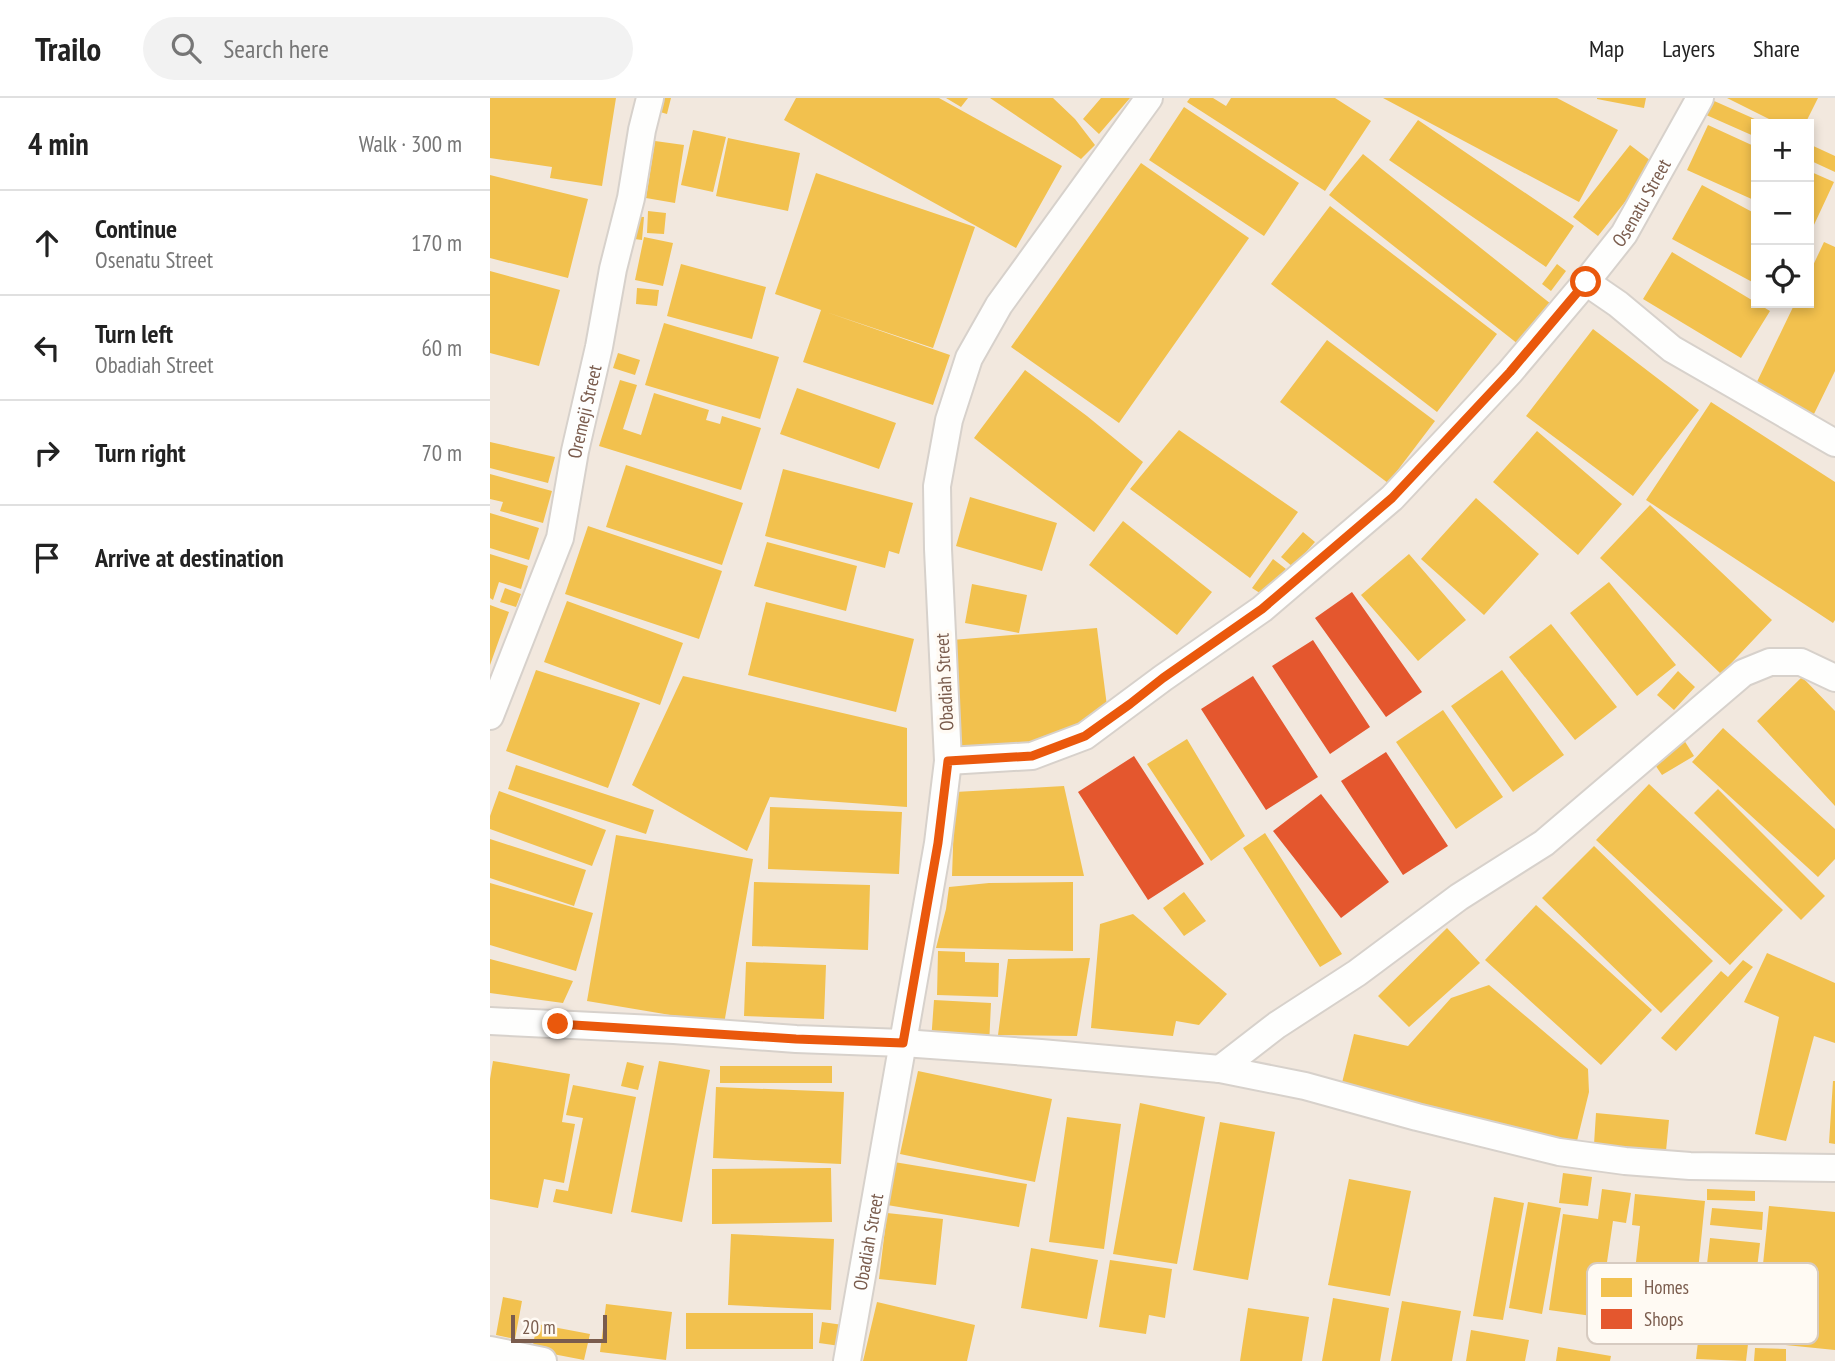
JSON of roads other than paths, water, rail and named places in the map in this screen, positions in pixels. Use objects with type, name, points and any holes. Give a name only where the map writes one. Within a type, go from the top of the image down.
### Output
[{"type":"street","name":"Oremeji Street","points":[[490,716],[560,538],[575,451],[599,347],[613,269],[631,198],[650,98]]},
{"type":"street","name":"Obadiah Street","points":[[847,1361],[938,843],[948,761],[937,486],[948,420],[970,358],[999,305],[1149,98]]},
{"type":"street","name":"Osenatu Street","points":[[948,761],[1032,756],[1085,736],[1262,609],[1392,498],[1510,372],[1624,234],[1700,98]]},
{"type":"street","points":[[1586,282],[1618,304],[1672,349],[1835,443]]},
{"type":"street","points":[[1220,1069],[1277,1025],[1357,973],[1459,897],[1544,843],[1743,673],[1770,662],[1801,662],[1835,678]]},
{"type":"street","points":[[490,1021],[1041,1052],[1220,1069],[1305,1086],[1559,1152],[1690,1166],[1835,1168]]},
{"type":"street","points":[[490,1350],[543,1361]]}]
